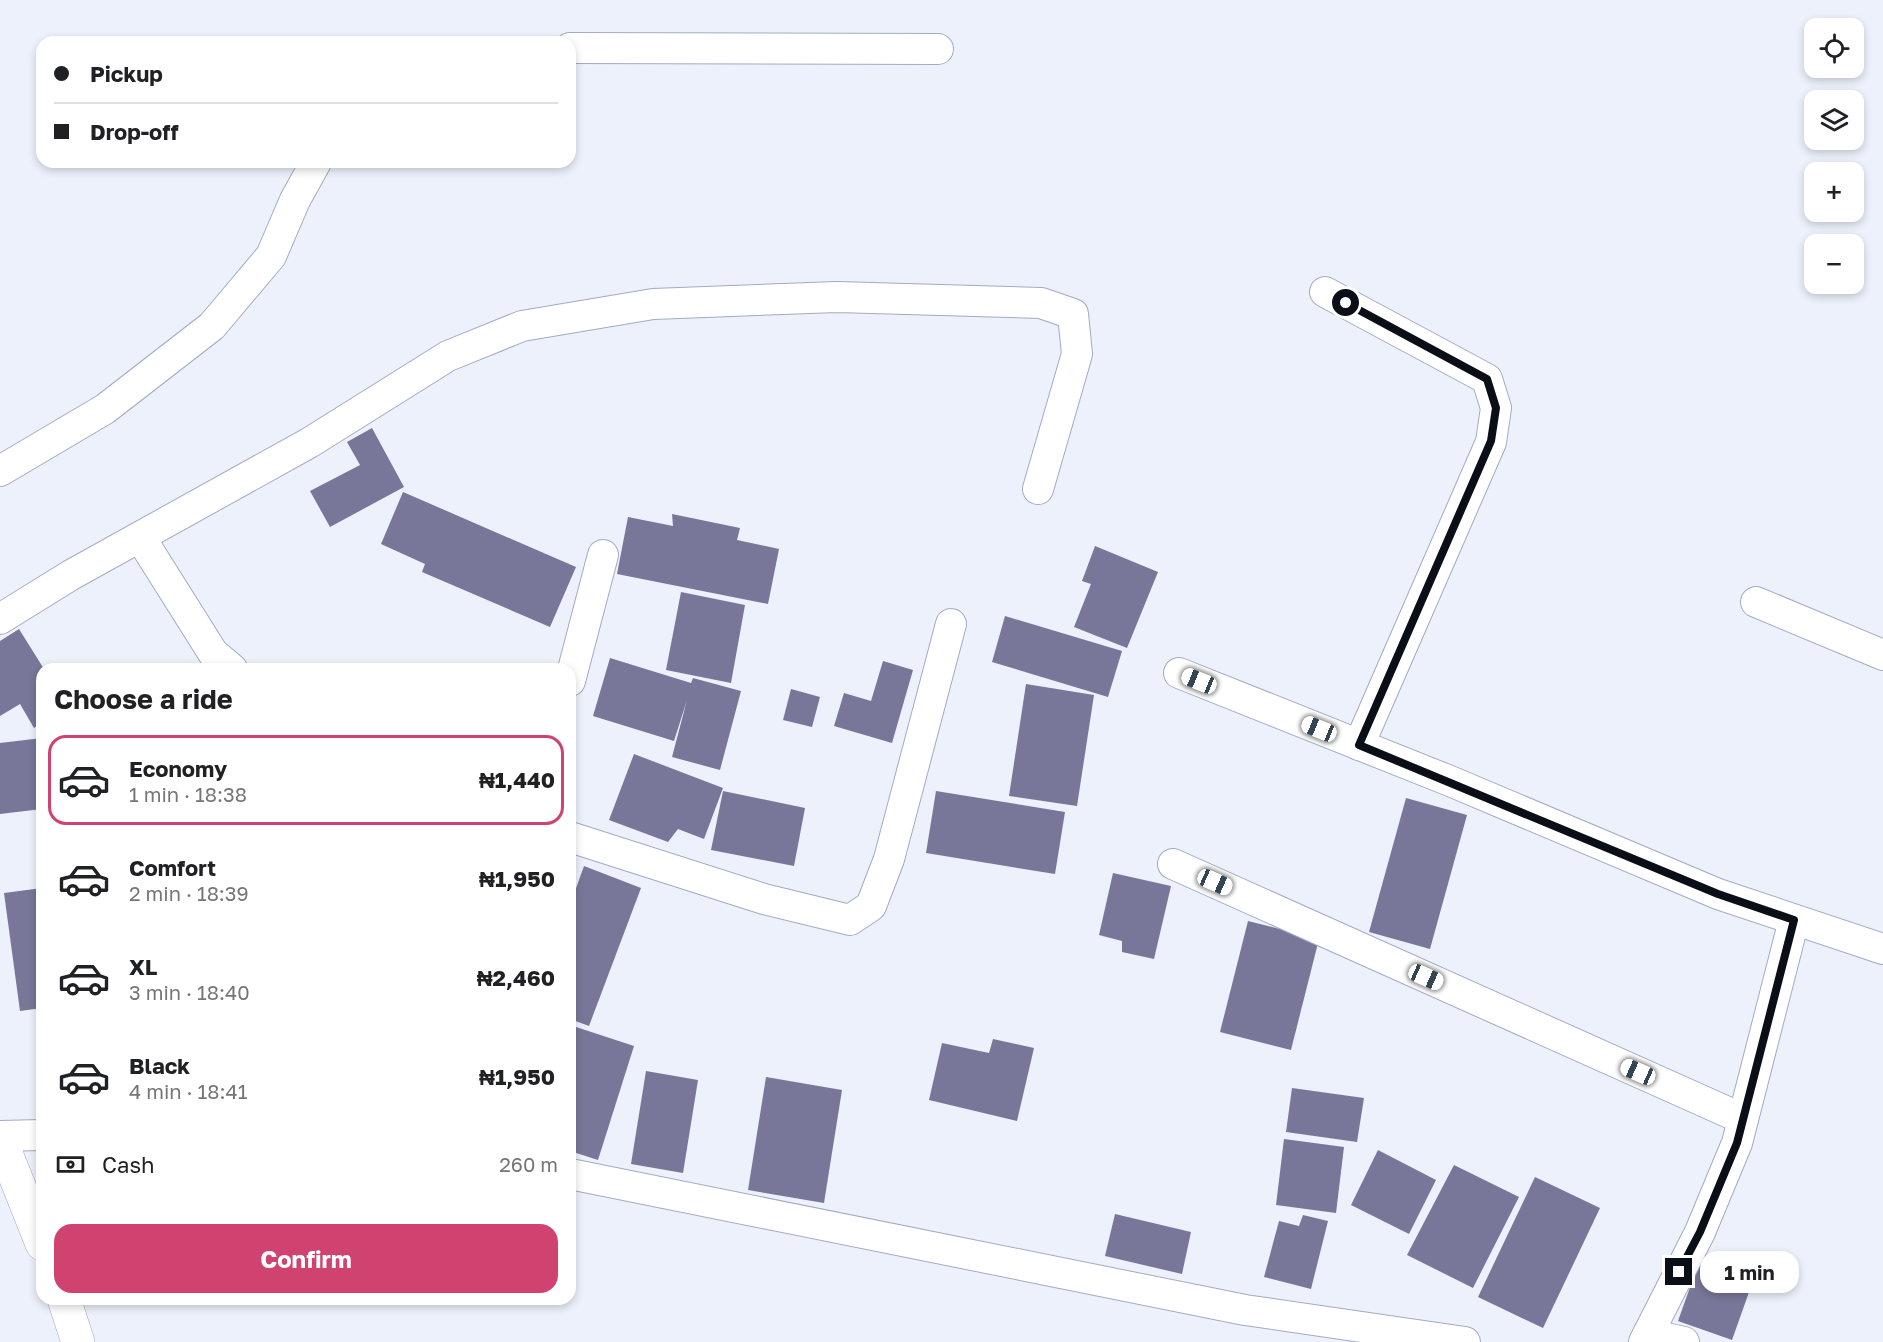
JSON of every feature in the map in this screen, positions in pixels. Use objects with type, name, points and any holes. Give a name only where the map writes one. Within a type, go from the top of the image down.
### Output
[{"type":"street","points":[[576,48],[938,49]]},
{"type":"street","points":[[0,471],[105,409],[212,326],[271,256],[295,200],[313,168]]},
{"type":"street","points":[[1325,292],[1487,379],[1496,408],[1491,441],[1359,745]]},
{"type":"street","points":[[0,618],[309,442],[448,356],[522,326],[653,304],[837,297],[1041,303],[1073,314],[1077,354],[1038,489]]},
{"type":"street","points":[[140,537],[213,653],[225,663]]},
{"type":"street","points":[[575,663],[603,555]]},
{"type":"street","points":[[1756,602],[1883,655]]},
{"type":"street","points":[[576,839],[764,899],[850,920],[871,906],[889,859],[951,624]]},
{"type":"street","points":[[1179,673],[1718,894],[1883,949]]},
{"type":"street","points":[[1173,864],[1743,1119]]},
{"type":"street","points":[[1684,1342],[1646,1338],[1700,1232],[1737,1143],[1794,920]]},
{"type":"street","points":[[36,1135],[0,1137],[36,1229]]},
{"type":"street","points":[[576,1175],[1245,1310],[1465,1342]]},
{"type":"street","points":[[66,1305],[78,1342]]},
{"type":"building","points":[[372,428],[404,487],[330,527],[310,491],[360,465],[347,442]]},
{"type":"building","points":[[403,492],[576,567],[550,627],[422,572],[425,564],[381,544]]},
{"type":"building","points":[[672,514],[740,528],[737,540],[779,549],[768,604],[617,574],[628,517],[673,526]]},
{"type":"building","points":[[1095,546],[1158,572],[1127,648],[1074,627],[1091,584],[1082,581]]},
{"type":"building","points":[[681,592],[745,605],[731,683],[666,670]]},
{"type":"building","points":[[1005,616],[1122,651],[1108,697],[992,662]]},
{"type":"building","points":[[19,629],[40,663],[36,663],[36,726],[34,728],[20,704],[0,716],[0,641]]},
{"type":"building","points":[[610,658],[691,683],[693,678],[741,691],[720,770],[672,757],[687,700],[674,741],[593,716]]},
{"type":"building","points":[[883,661],[913,670],[892,743],[834,726],[844,693],[871,701]]},
{"type":"building","points":[[1026,684],[1094,695],[1077,806],[1009,796]]},
{"type":"building","points":[[791,689],[820,697],[812,727],[783,720]]},
{"type":"building","points":[[36,739],[36,810],[0,814],[0,743]]},
{"type":"building","points":[[634,754],[723,788],[704,839],[678,829],[668,842],[609,820]]},
{"type":"building","points":[[723,791],[805,808],[794,866],[711,850]]},
{"type":"building","points":[[936,791],[1065,812],[1055,874],[926,853]]},
{"type":"building","points":[[1406,798],[1467,815],[1430,949],[1369,932]]},
{"type":"building","points":[[584,866],[641,888],[589,1026],[576,1021],[576,888]]},
{"type":"building","points":[[1113,873],[1171,886],[1154,959],[1122,952],[1122,941],[1099,935]]},
{"type":"building","points":[[36,889],[36,1009],[20,1011],[4,893]]},
{"type":"building","points":[[1248,921],[1319,939],[1291,1050],[1220,1032]]},
{"type":"building","points":[[576,1027],[634,1046],[598,1160],[576,1153]]},
{"type":"building","points":[[993,1039],[1034,1048],[1017,1121],[929,1100],[942,1043],[989,1053]]},
{"type":"building","points":[[646,1071],[698,1080],[683,1173],[631,1164]]},
{"type":"building","points":[[766,1077],[842,1090],[824,1203],[748,1190]]},
{"type":"building","points":[[1292,1088],[1364,1098],[1357,1142],[1286,1132]]},
{"type":"building","points":[[1284,1139],[1344,1147],[1336,1213],[1276,1205]]},
{"type":"building","points":[[1378,1150],[1436,1180],[1409,1234],[1351,1205]]},
{"type":"building","points":[[1454,1165],[1519,1197],[1473,1288],[1407,1255]]},
{"type":"building","points":[[1535,1177],[1600,1208],[1543,1328],[1478,1297]]},
{"type":"building","points":[[1115,1214],[1191,1232],[1182,1274],[1105,1256]]},
{"type":"building","points":[[1303,1215],[1328,1221],[1311,1289],[1264,1277],[1279,1221],[1299,1226]]},
{"type":"building","points":[[1700,1259],[1754,1278],[1732,1340],[1678,1321]]},
{"type":"route","points":[[1346,303],[1487,379],[1496,408],[1491,441],[1359,745],[1718,894],[1794,920],[1737,1143],[1700,1232],[1679,1272]]}]
